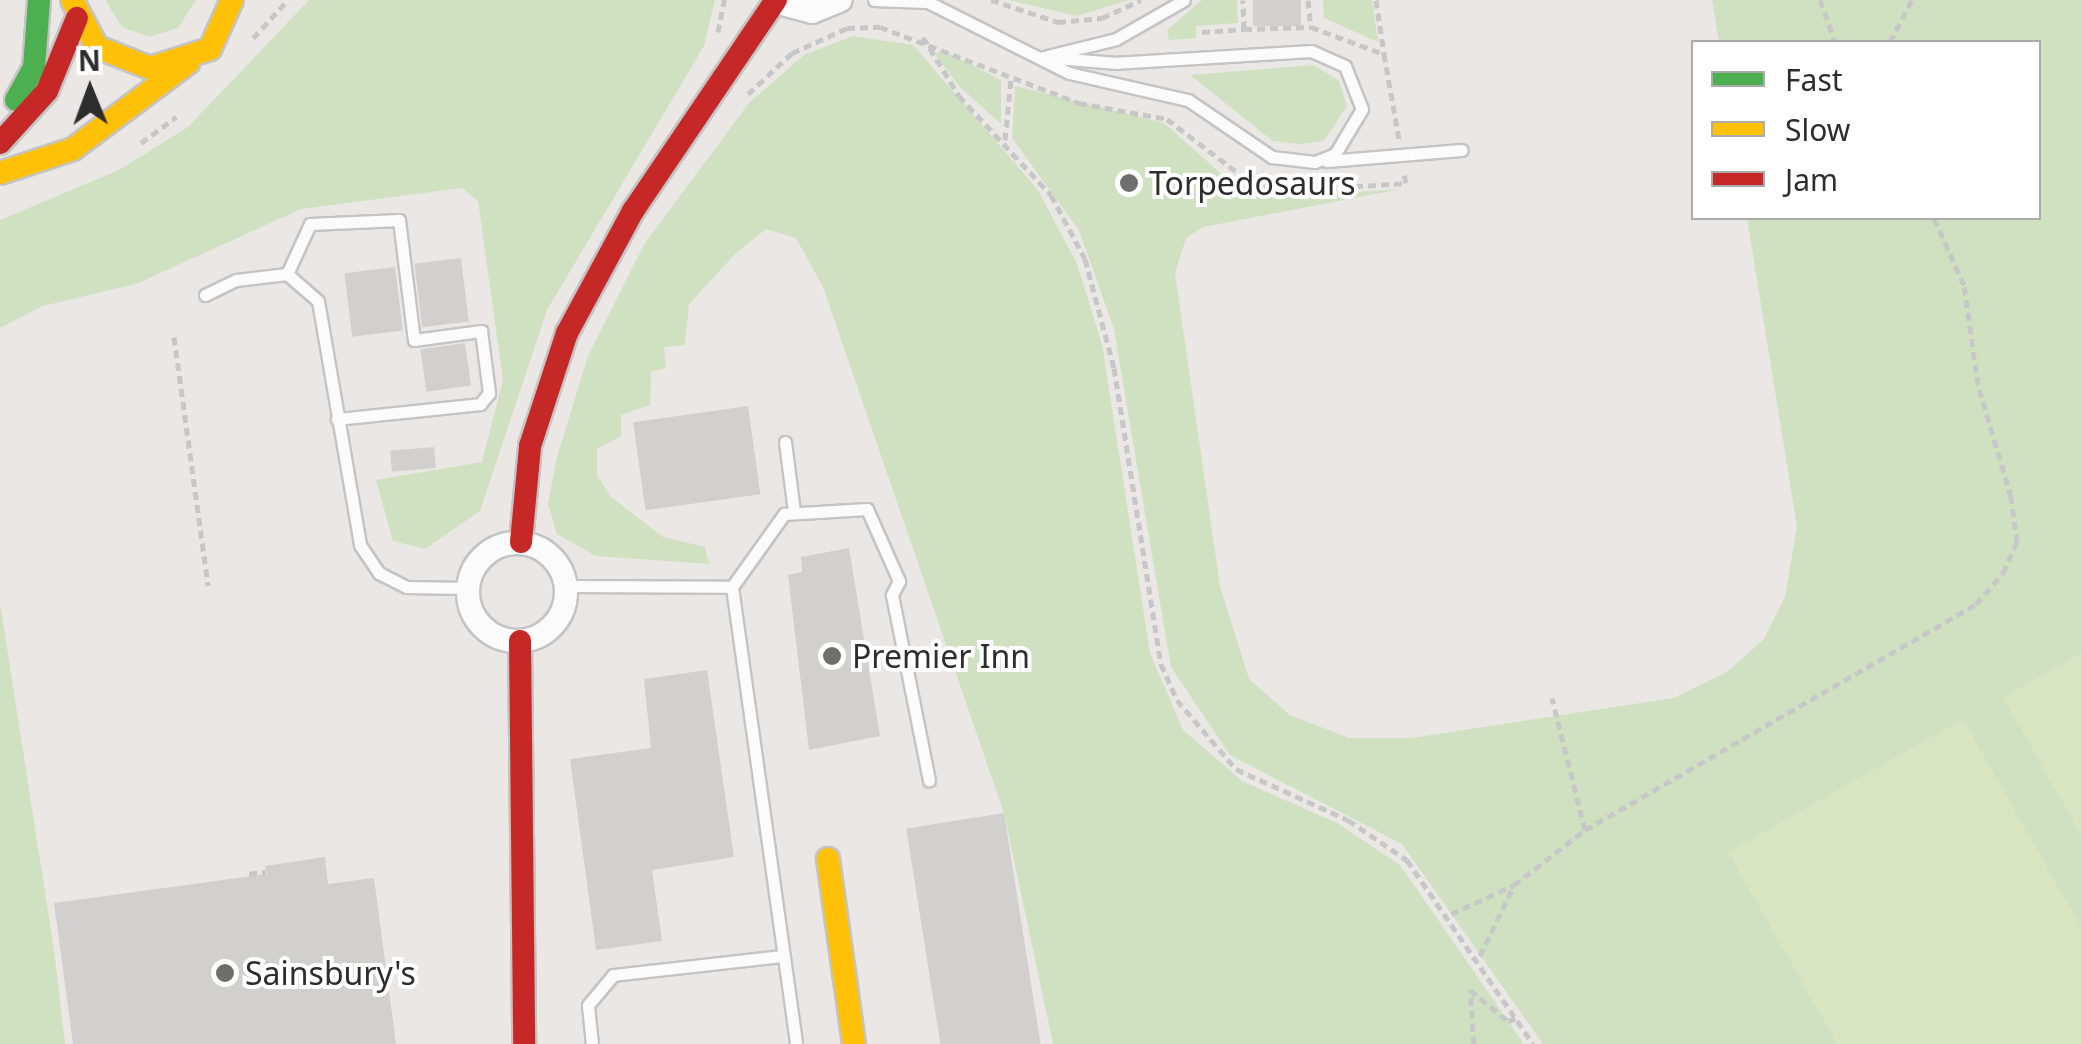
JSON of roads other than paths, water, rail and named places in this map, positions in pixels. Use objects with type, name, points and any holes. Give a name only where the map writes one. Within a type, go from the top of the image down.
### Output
[{"type":"main road","points":[[0,124],[34,68],[40,0]]},
{"type":"main road","points":[[521,542],[530,446],[566,333],[632,211],[777,2]]},
{"type":"main road","points":[[0,172],[72,149],[210,50],[236,4]]},
{"type":"main road","points":[[74,9],[113,58],[150,68],[188,63]]},
{"type":"main road","points":[[0,143],[47,90],[74,9]]},
{"type":"main road","points":[[520,641],[524,1044]]},
{"type":"main road","points":[[828,859],[854,1044]]},
{"type":"street","points":[[777,2],[812,12],[841,0]]},
{"type":"street","points":[[521,542],[554,559],[566,586],[557,622],[520,641],[484,629],[468,588],[488,551],[521,542]]},
{"type":"lane","points":[[874,0],[925,1],[1069,73],[1188,100],[1262,152],[1315,162],[1462,150]]},
{"type":"lane","points":[[1042,57],[1116,39],[1184,0]]},
{"type":"lane","points":[[1042,57],[1328,56],[1353,77],[1362,110],[1345,146],[1315,162]]},
{"type":"lane","points":[[287,274],[310,224],[399,220],[414,340],[481,331],[489,392],[480,404],[337,418]]},
{"type":"lane","points":[[205,295],[236,280],[287,274],[318,301],[337,418],[368,561],[406,587],[468,588]]},
{"type":"lane","points":[[784,442],[794,512]]},
{"type":"lane","points":[[796,1044],[732,587],[794,512],[860,507],[874,518],[899,581],[892,595],[929,780]]},
{"type":"lane","points":[[566,586],[732,587]]},
{"type":"lane","points":[[592,1044],[588,1005],[613,976],[783,956]]},
{"type":"place","name":"Torpedosaurs","points":[[1129,183]]},
{"type":"place","name":"Premier Inn","points":[[832,656]]},
{"type":"place","name":"Sainsbury's","points":[[225,973]]}]
